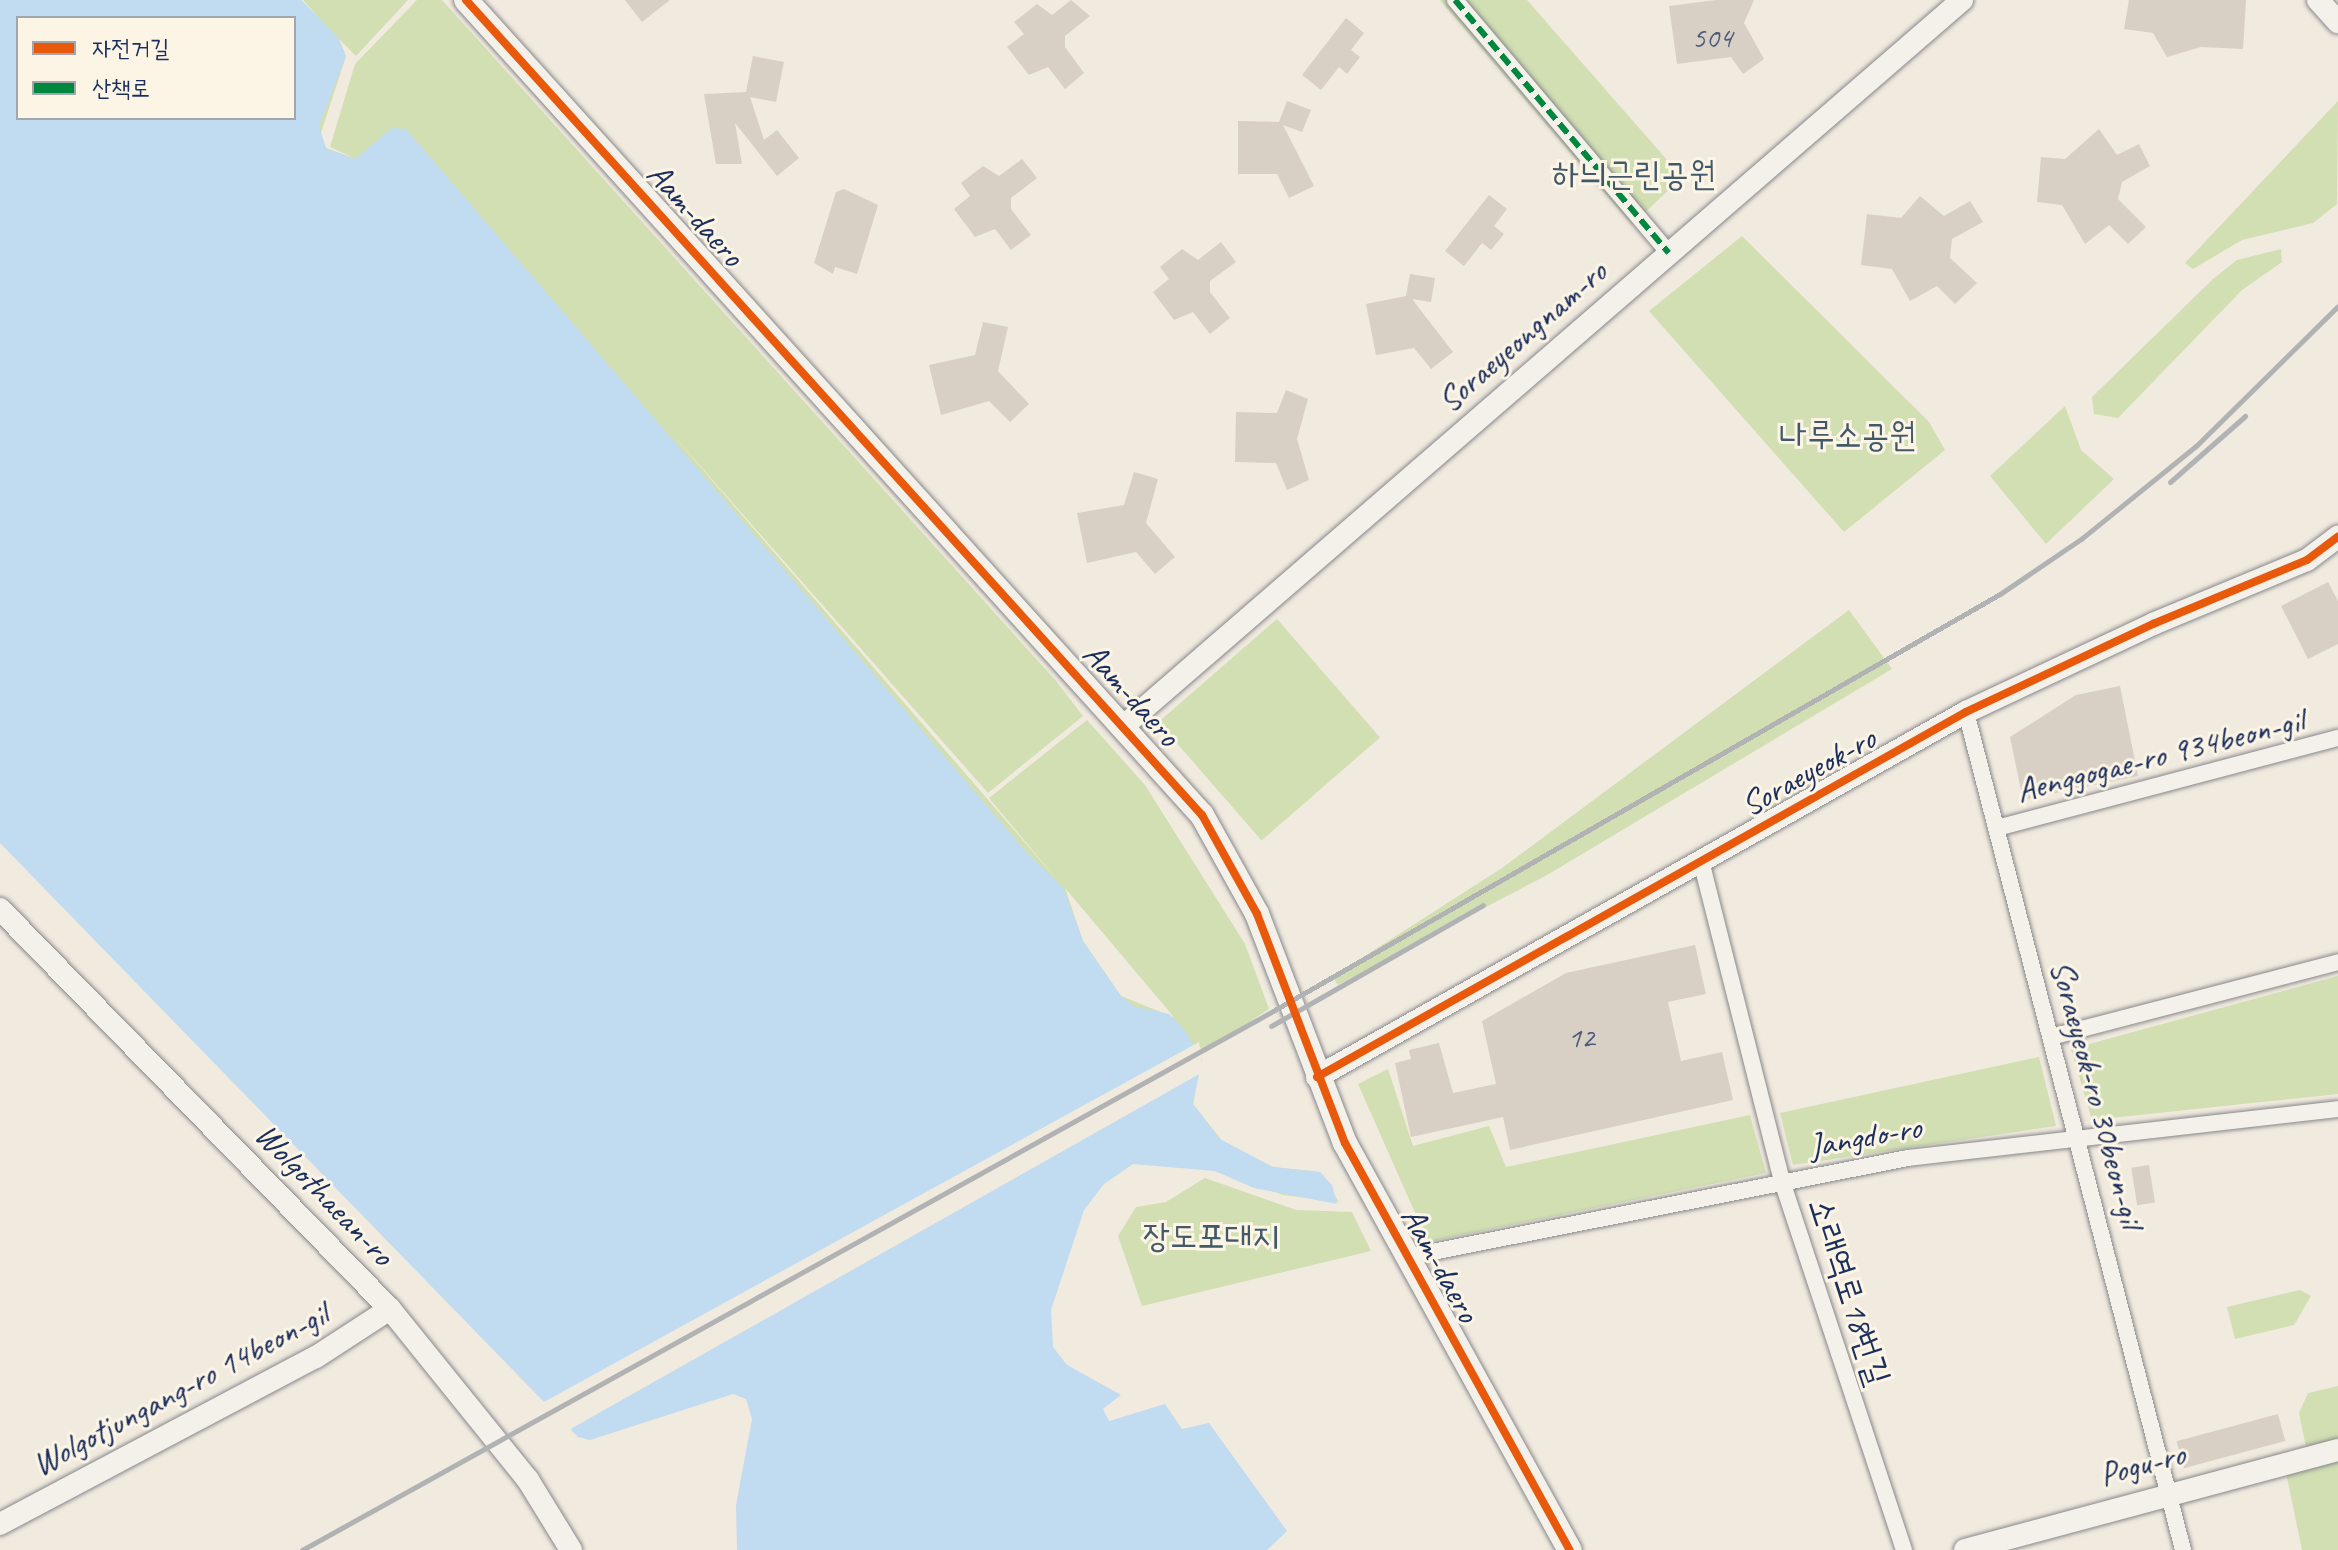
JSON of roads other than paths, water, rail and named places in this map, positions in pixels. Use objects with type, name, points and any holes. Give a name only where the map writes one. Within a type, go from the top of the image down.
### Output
[{"type":"main road","name":"Aam-daero","points":[[466,0],[1126,724],[1202,815],[1257,914],[1317,1077],[1407,1257],[1570,1550]]},
{"type":"street","points":[[1455,0],[1669,253]]},
{"type":"street","name":"Soraeyeongnam-ro","points":[[1126,724],[1962,0]]},
{"type":"street","points":[[2318,0],[2338,22]]},
{"type":"street","name":"Soraeyeok-ro","points":[[1317,1077],[1966,712],[2307,560],[2338,537]]},
{"type":"street","name":"Soraeyeok-ro 30beon-gil","points":[[1966,712],[2183,1550]]},
{"type":"street","name":"Aenggogae-ro 934beon-gil","points":[[1997,828],[2338,738]]},
{"type":"street","name":"소래역로18번길","points":[[1701,861],[1782,1181],[1904,1550]]},
{"type":"street","name":"Wolgothaean-ro","points":[[0,909],[390,1309],[528,1480],[571,1550]]},
{"type":"street","points":[[2051,1037],[2338,962]]},
{"type":"street","name":"Jangdo-ro","points":[[1407,1257],[1782,1181],[2077,1136],[2338,1109]]},
{"type":"street","name":"Wolgotjungang-ro 14beon-gil","points":[[0,1524],[316,1357],[390,1309]]},
{"type":"street","name":"Pogu-ro","points":[[1965,1550],[2170,1491],[2338,1450]]},
{"type":"water","points":[[0,0],[301,0],[339,39],[346,56],[319,126],[326,148],[355,159],[392,128],[406,129],[1029,855],[1063,887],[1083,941],[1121,996],[1133,1006],[1169,1014],[1186,1032],[1202,1060],[1193,1104],[1220,1139],[1273,1167],[1320,1172],[1332,1185],[1337,1204],[1254,1188],[1215,1171],[1133,1164],[1104,1184],[1084,1210],[1051,1310],[1053,1347],[1067,1365],[1121,1395],[1103,1409],[1109,1421],[1165,1404],[1182,1429],[1209,1423],[1287,1531],[1267,1550],[737,1550],[736,1505],[752,1419],[746,1399],[733,1394],[590,1440],[578,1437],[0,843]]},
{"type":"railway","points":[[302,1550],[1273,1011],[2000,594],[2081,539],[2196,446],[2338,306]]},
{"type":"railway","points":[[2170,482],[2245,416]]},
{"type":"railway","points":[[1271,1026],[1483,905]]},
{"type":"park label","name":"하늬근린공원","points":[[1634,174]]},
{"type":"park label","name":"나루소공원","points":[[1848,435]]},
{"type":"park label","name":"장도포대지","points":[[1211,1236]]}]
